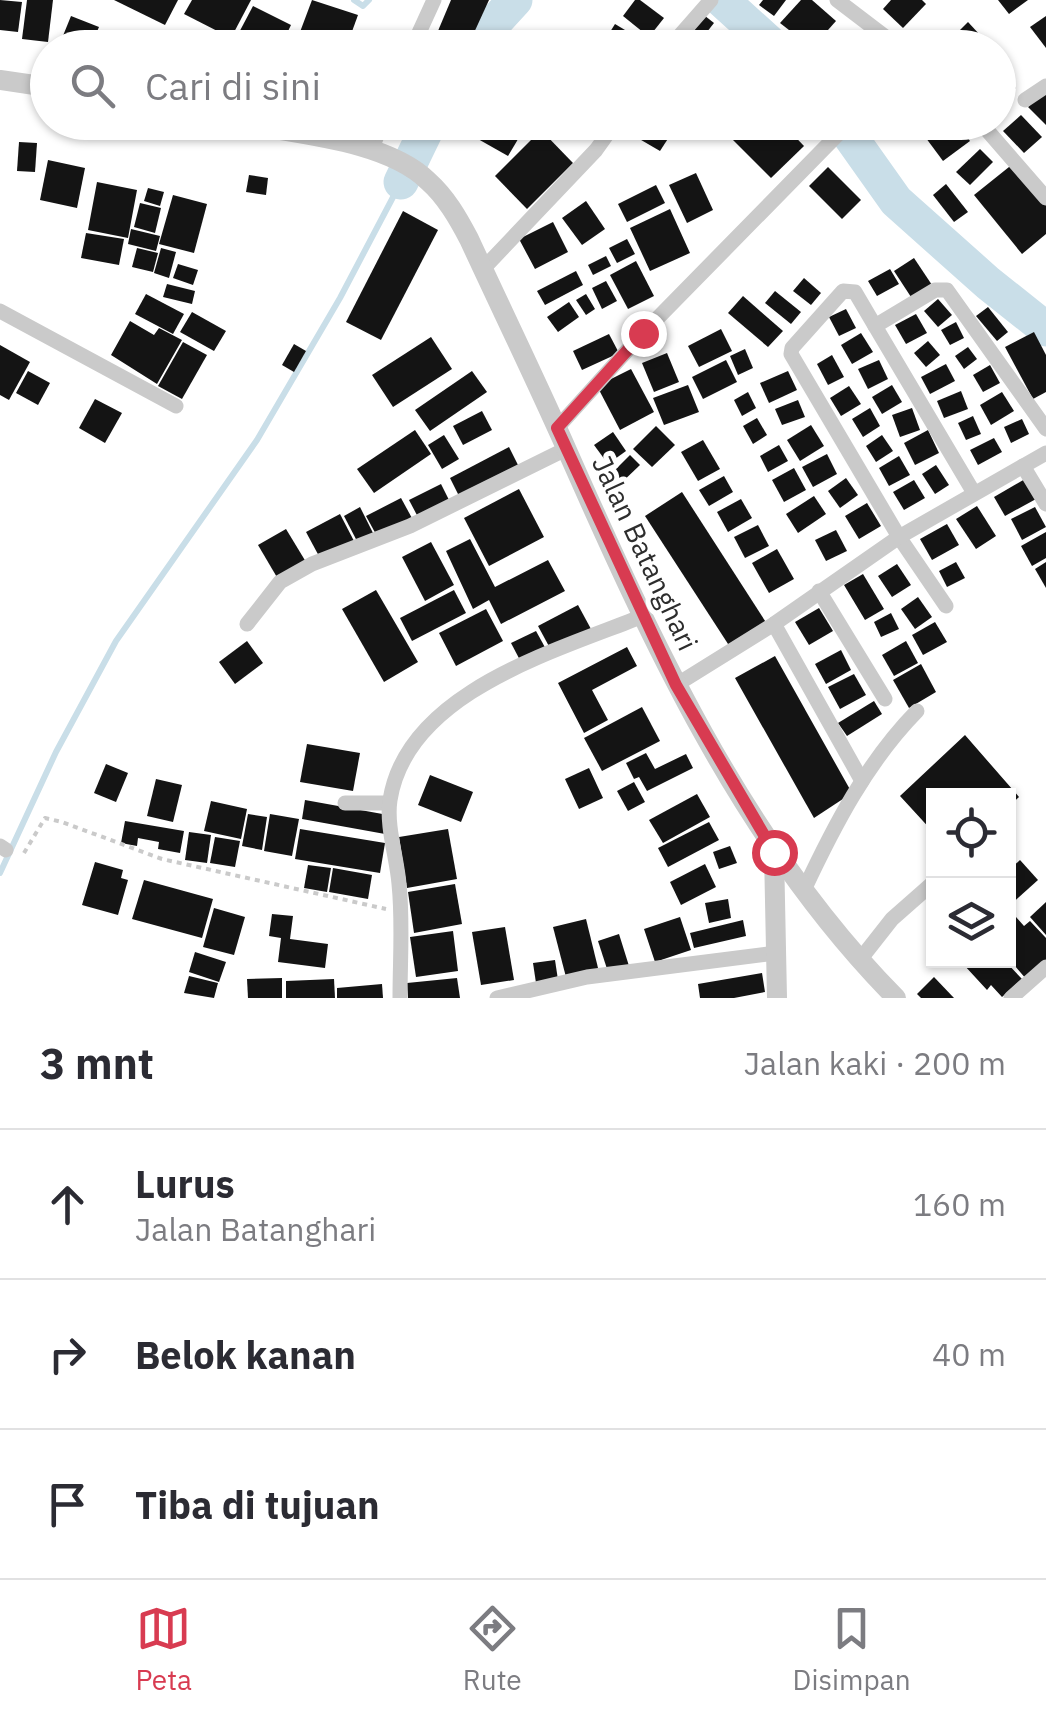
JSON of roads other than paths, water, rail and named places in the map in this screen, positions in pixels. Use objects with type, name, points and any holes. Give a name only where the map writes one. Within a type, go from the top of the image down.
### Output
[{"type":"street","points":[[420,30],[434,0]]},
{"type":"street","points":[[837,0],[877,30]]},
{"type":"street","points":[[857,15],[868,0]]},
{"type":"street","points":[[684,30],[705,6]]},
{"type":"street","points":[[0,80],[30,84]]},
{"type":"street","points":[[1025,100],[1046,86]]},
{"type":"street","name":"Jalan Batanghari","points":[[317,140],[381,154],[428,180],[457,217],[676,685],[774,852],[859,961],[896,998]]},
{"type":"street","points":[[381,140],[381,154]]},
{"type":"street","points":[[483,269],[603,140]]},
{"type":"street","points":[[557,428],[643,333],[833,140]]},
{"type":"street","points":[[996,140],[1046,198]]},
{"type":"street","points":[[875,326],[935,290],[947,290],[1046,428]]},
{"type":"street","points":[[946,606],[899,538],[791,354],[792,348],[843,291],[855,292],[974,493]]},
{"type":"street","points":[[0,311],[176,406]]},
{"type":"street","points":[[247,624],[280,582],[312,564],[410,526],[566,450]]},
{"type":"street","points":[[676,685],[774,624],[899,538],[1046,452]]},
{"type":"street","points":[[1023,466],[1046,504]]},
{"type":"street","points":[[819,592],[885,699]]},
{"type":"street","points":[[400,998],[401,912],[389,803],[410,749],[439,715],[476,690],[540,658],[643,616]]},
{"type":"street","points":[[774,624],[862,781]]},
{"type":"street","points":[[804,890],[838,817],[918,711]]},
{"type":"street","points":[[345,803],[389,803]]},
{"type":"street","points":[[774,852],[777,998]]},
{"type":"street","points":[[859,961],[892,920],[926,889]]},
{"type":"street","points":[[496,998],[587,977],[776,953]]},
{"type":"street","points":[[1011,998],[1046,967]]},
{"type":"waterway","points":[[354,0],[363,6],[369,0]]},
{"type":"waterway","points":[[488,30],[515,0]]},
{"type":"waterway","points":[[722,0],[755,30]]},
{"type":"waterway","points":[[401,182],[421,140]]},
{"type":"waterway","points":[[853,140],[896,201],[1046,329]]},
{"type":"waterway","points":[[0,873],[56,752],[116,641],[257,440],[340,298],[401,182]]}]
